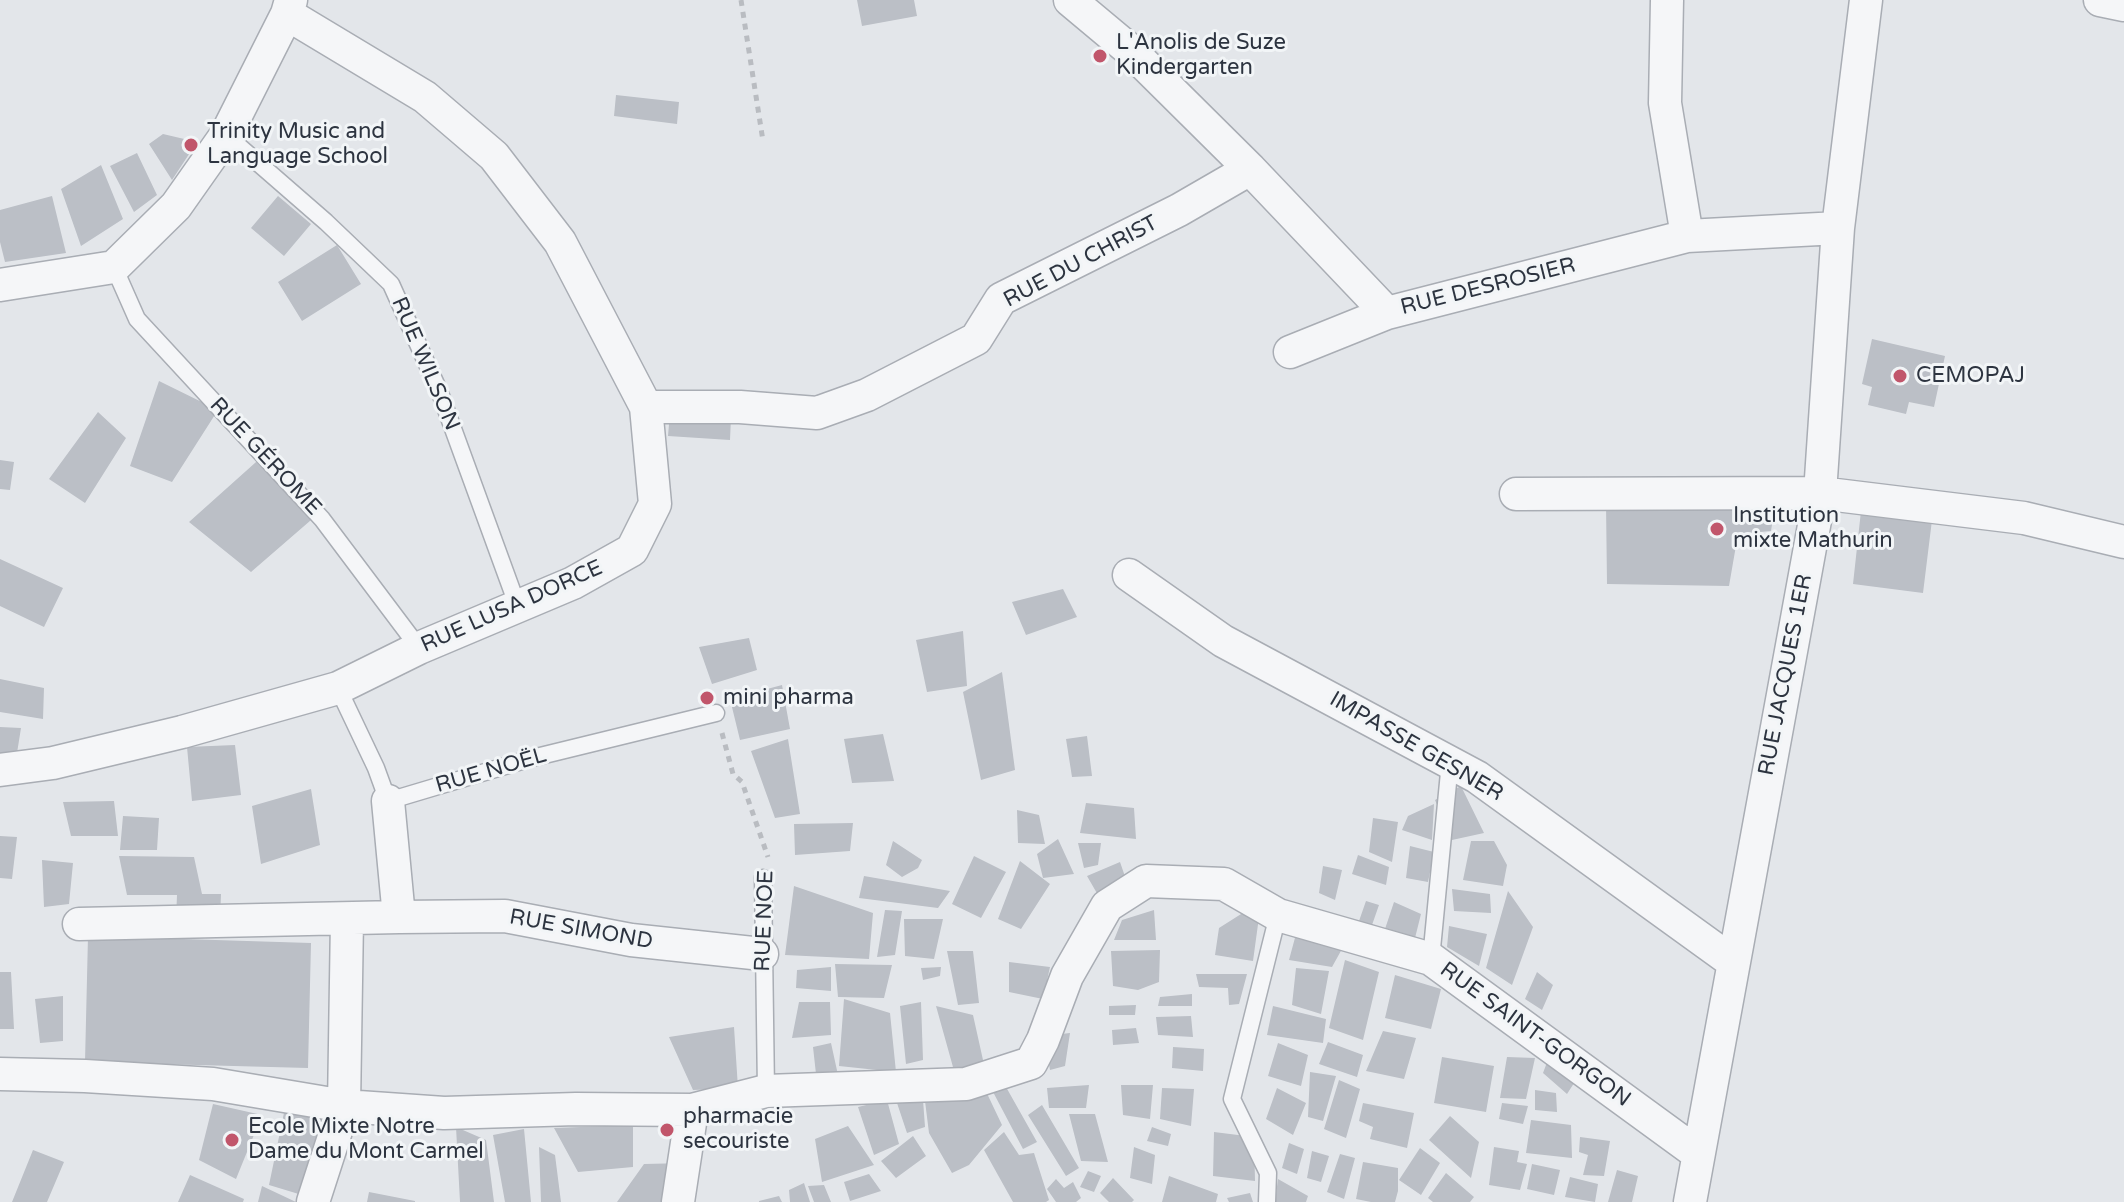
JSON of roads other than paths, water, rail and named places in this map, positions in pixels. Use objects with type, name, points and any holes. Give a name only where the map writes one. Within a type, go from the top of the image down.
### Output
[{"type":"street","name":"RUE DESROSIER","points":[[1070,0],[1131,51],[1250,169],[1387,313],[1687,236],[1838,228]]},
{"type":"street","points":[[1667,0],[1665,103],[1687,236]]},
{"type":"street","name":"RUE JACQUES 1ER","points":[[1690,1202],[1820,493],[1838,228],[1866,0]]},
{"type":"street","points":[[2100,0],[2124,5]]},
{"type":"street","points":[[0,285],[114,267],[176,206],[226,135],[289,7]]},
{"type":"street","name":"RUE LUSA DORCE","points":[[0,770],[53,763],[182,732],[338,688],[419,648],[573,583],[632,550],[655,504],[646,407],[560,242],[494,156],[425,97],[289,7]]},
{"type":"street","name":"RUE DU CHRIST","points":[[646,407],[740,407],[817,413],[867,395],[976,339],[1001,299],[1179,210],[1250,169]]},
{"type":"street","points":[[1290,352],[1387,313]]},
{"type":"street","points":[[1516,494],[1820,493],[2024,518],[2124,542]]},
{"type":"street","name":"IMPASSE GESNER","points":[[1129,575],[1223,641],[1477,777],[1733,962]]},
{"type":"street","points":[[388,801],[399,917]]},
{"type":"street","name":"RUE SAINT-GORGON","points":[[0,1074],[213,1084],[344,1106],[444,1113],[576,1109],[692,1110],[766,1091],[966,1084],[1031,1063],[1067,976],[1107,906],[1146,881],[1224,884],[1278,915],[1431,959],[1697,1153]]},
{"type":"street","name":"RUE SIMOND","points":[[79,924],[505,916],[631,940],[762,954]]},
{"type":"street","points":[[313,1202],[344,1106],[347,919]]},
{"type":"street","points":[[678,1202],[692,1110]]},
{"type":"lane","name":"RUE WILSON","points":[[226,135],[326,222],[391,284],[440,393],[518,607]]},
{"type":"lane","name":"RUE GÉROME","points":[[114,267],[137,319],[322,519],[419,648]]},
{"type":"lane","points":[[338,688],[388,801]]},
{"type":"lane","name":"RUE NOËL","points":[[388,801],[532,758],[716,713]]},
{"type":"lane","points":[[1431,959],[1450,762]]},
{"type":"lane","name":"RUE NOE","points":[[763,878],[766,1091]]},
{"type":"lane","points":[[1267,1202],[1268,1173],[1232,1099],[1278,915]]},
{"type":"place","name":"L'Anolis de Suze Kindergarten","points":[[1100,56]]},
{"type":"place","name":"Trinity Music and Language School","points":[[191,145]]},
{"type":"place","name":"CEMOPAJ","points":[[1900,376]]},
{"type":"place","name":"Institution mixte Mathurin","points":[[1717,529]]},
{"type":"place","name":"mini pharma","points":[[707,698]]},
{"type":"place","name":"pharmacie secouriste","points":[[667,1130]]},
{"type":"place","name":"Ecole Mixte Notre Dame du Mont Carmel","points":[[232,1140]]}]
